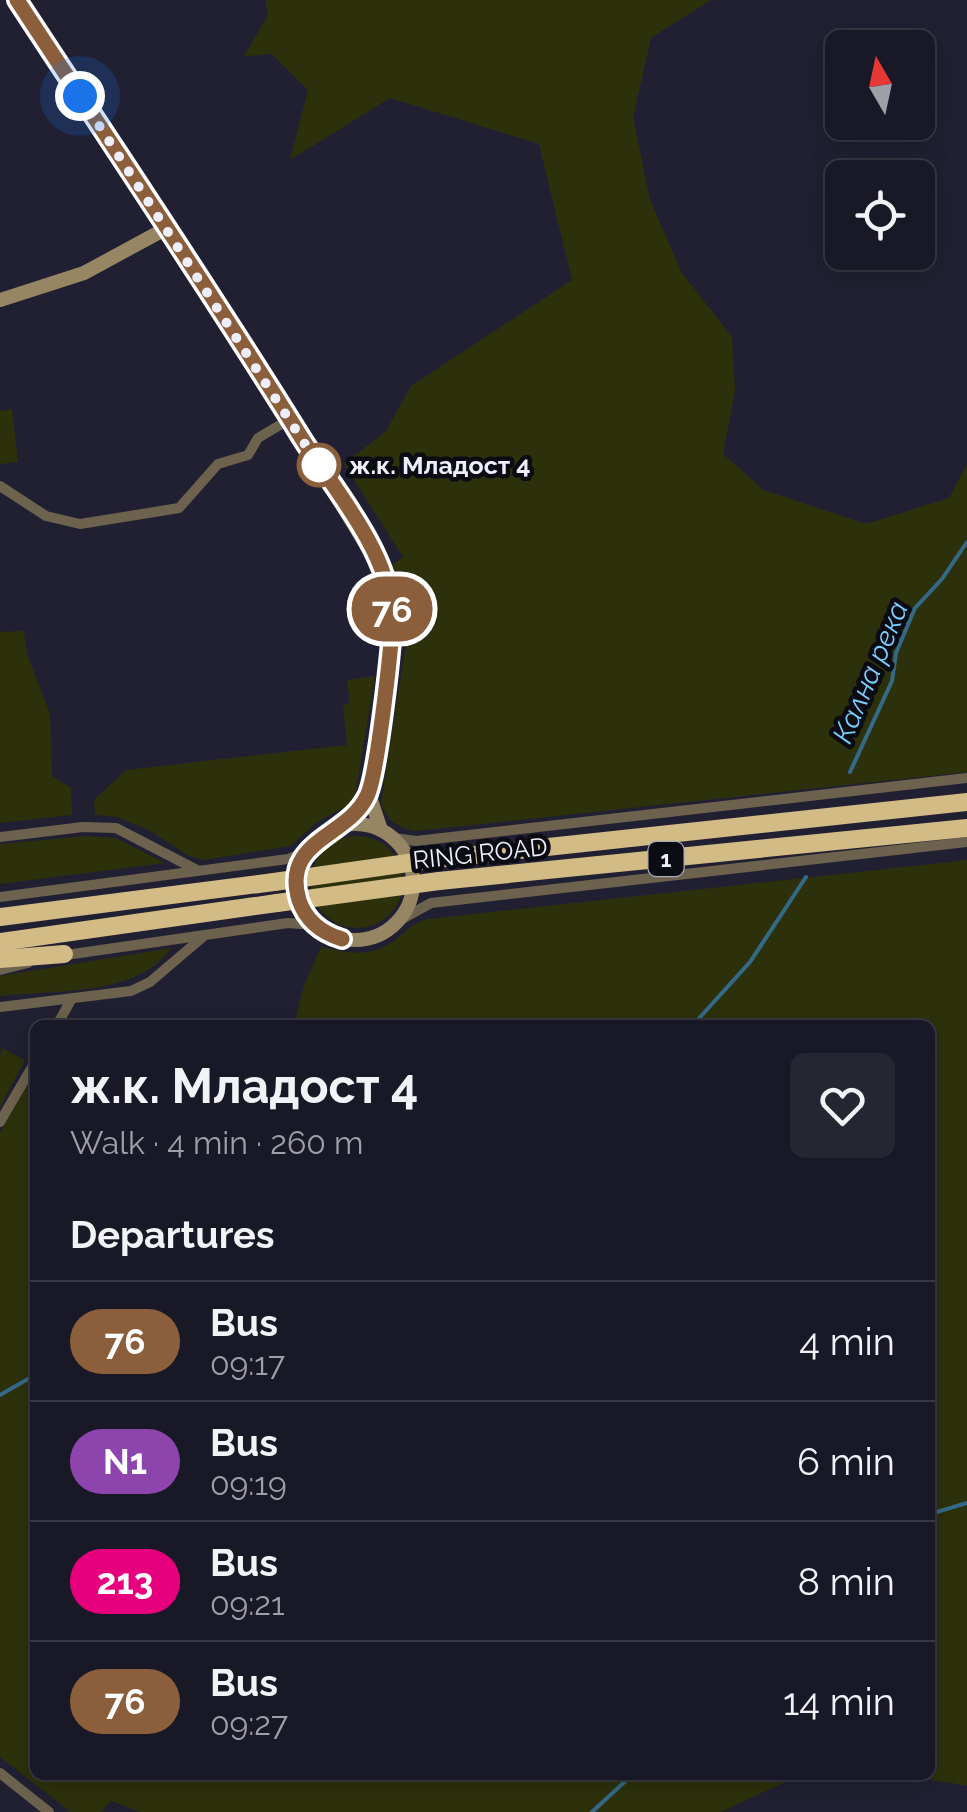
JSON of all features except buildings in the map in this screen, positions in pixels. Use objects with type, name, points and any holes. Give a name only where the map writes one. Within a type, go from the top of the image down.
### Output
[{"type":"highway","name":"RING ROAD","points":[[0,917],[436,860],[967,802]]},
{"type":"highway","name":"RING ROAD","points":[[0,942],[439,881],[967,828]]},
{"type":"highway","points":[[0,959],[64,954]]},
{"type":"street","points":[[0,896],[288,858],[305,852],[327,831],[346,824],[369,794],[392,646],[389,590],[372,552],[17,0]]},
{"type":"street","points":[[0,300],[84,273],[166,228]]},
{"type":"street","points":[[0,486],[46,516],[67,523],[173,510],[218,464],[248,455],[258,438],[290,419]]},
{"type":"street","points":[[346,824],[416,841],[967,778]]},
{"type":"street","points":[[369,794],[387,834],[413,871],[412,897],[400,920]]},
{"type":"street","points":[[0,837],[84,827],[116,828],[198,870]]},
{"type":"street","points":[[0,970],[64,954],[288,923],[315,925],[342,939],[363,940],[383,934],[431,903],[967,842]]},
{"type":"street","points":[[305,852],[297,890],[315,925]]},
{"type":"street","points":[[0,1007],[131,990],[150,982],[210,934]]},
{"type":"street","points":[[59,1020],[71,1000]]},
{"type":"street","points":[[0,1122],[30,1071]]},
{"type":"street","points":[[0,1773],[49,1812]]},
{"type":"green space","points":[[265,0],[711,0],[651,38],[633,118],[650,200],[682,273],[732,337],[735,391],[723,454],[764,490],[866,524],[949,498],[967,464],[967,772],[416,831],[390,819],[381,803],[408,631],[407,604],[392,565],[403,557],[344,464],[386,431],[411,386],[572,280],[539,144],[390,98],[290,160],[308,90],[272,54],[244,56],[268,15]]},
{"type":"green space","points":[[12,409],[18,462],[0,464],[0,411]]},
{"type":"green space","points":[[24,631],[27,654],[50,714],[52,776],[71,788],[72,815],[0,823],[0,632]]},
{"type":"green space","points":[[375,676],[354,802],[314,824],[291,846],[204,860],[189,856],[147,829],[117,817],[95,815],[94,800],[126,770],[347,745],[343,705],[350,703],[347,680]]},
{"type":"green space","points":[[86,836],[115,838],[165,863],[0,884],[0,844]]},
{"type":"green space","points":[[357,836],[375,839],[390,849],[400,864],[400,900],[390,915],[375,925],[357,928],[339,925],[324,915],[314,900],[311,882],[314,864],[324,849],[339,839]]},
{"type":"green space","points":[[967,860],[967,1786],[933,1780],[935,1020],[295,1020],[304,985],[321,947],[349,952],[376,950],[428,919]]},
{"type":"green space","points":[[171,948],[156,964],[116,983],[0,996],[0,976]]},
{"type":"green space","points":[[2,1048],[25,1060],[0,1107],[0,1056]]},
{"type":"green space","points":[[30,1081],[30,1780],[789,1780],[721,1812],[141,1812],[111,1801],[101,1812],[71,1812],[0,1757],[0,1132]]},
{"type":"waterway","name":"Кална река","points":[[850,772],[892,681],[896,653],[915,608],[942,579],[967,542]]},
{"type":"waterway","name":"Кална река","points":[[698,1020],[750,962],[806,877]]},
{"type":"waterway","name":"Кална река","points":[[0,1395],[30,1378]]},
{"type":"waterway","points":[[935,1513],[967,1503]]},
{"type":"waterway","points":[[592,1812],[627,1780]]},
{"type":"bus line","name":"76","points":[[17,0],[290,419],[372,552],[389,590],[392,646],[369,794],[352,819],[311,844],[298,870],[299,900],[308,917],[326,933],[342,939]]},
{"type":"place","name":"ж.к. Младост 4","points":[[319,465]]},
{"type":"route","points":[[80,96],[321,469],[319,465]]}]
